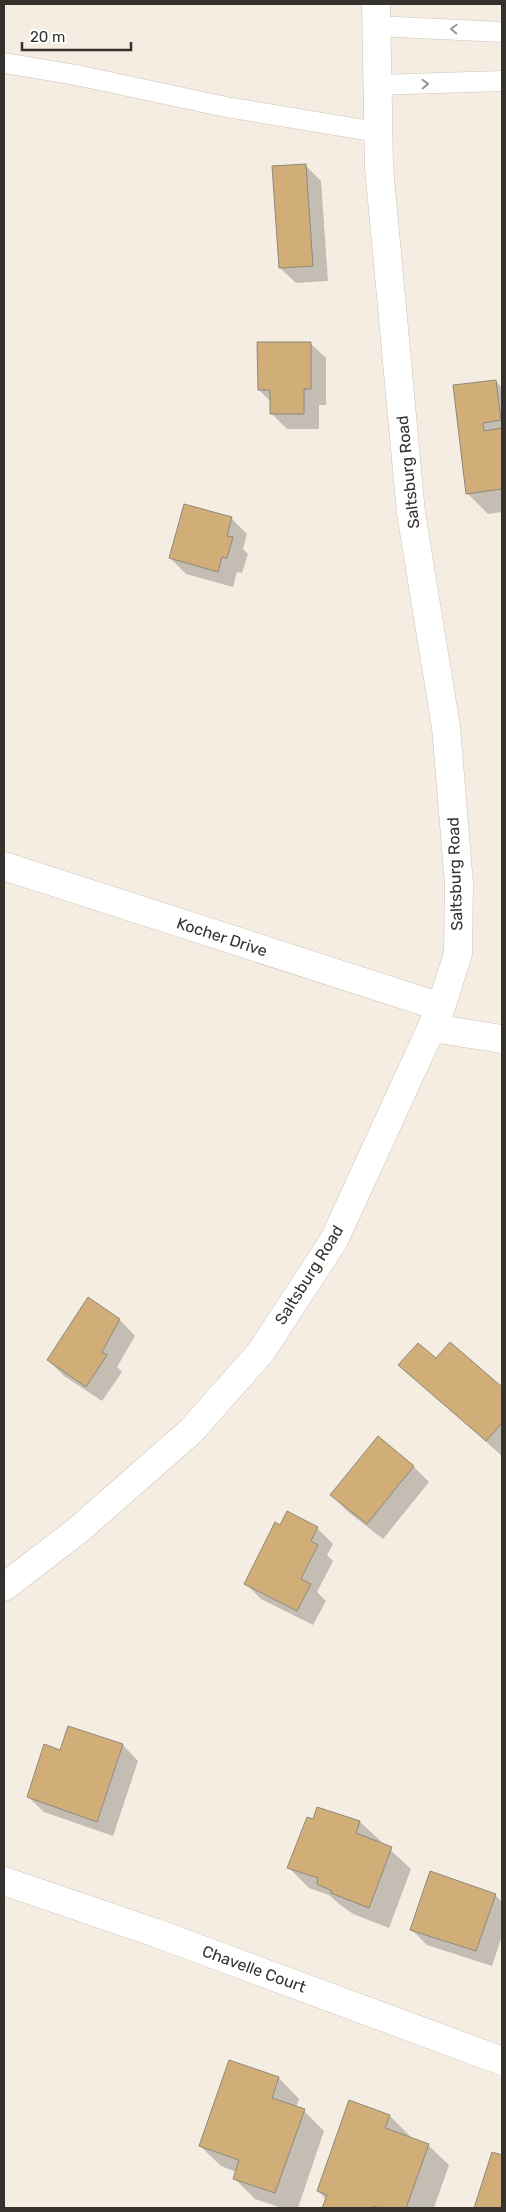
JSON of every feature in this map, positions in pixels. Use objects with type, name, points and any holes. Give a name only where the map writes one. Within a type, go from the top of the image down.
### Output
[{"type":"main road","name":"Saltsburg Road","points":[[4,1588],[76,1531],[191,1431],[261,1352],[334,1240],[436,1017],[458,954],[459,884],[446,727],[411,513],[377,132],[376,15]]},
{"type":"main road","name":"Kocher Drive","points":[[4,866],[502,1039]]},
{"type":"main road","name":"Chavelle Court","points":[[4,1881],[156,1933],[502,2061]]},
{"type":"lane","points":[[376,15],[502,32]]},
{"type":"lane","points":[[4,63],[76,75],[226,107],[377,132]]},
{"type":"lane","points":[[376,85],[502,81]]},
{"type":"building","points":[[306,164],[313,266],[279,268],[272,166]]},
{"type":"building","points":[[257,342],[311,342],[311,389],[304,389],[304,414],[270,414],[270,390],[258,390]]},
{"type":"building","points":[[496,380],[501,420],[483,423],[484,431],[502,428],[502,489],[466,494],[453,385]]},
{"type":"building","points":[[184,504],[232,517],[227,536],[233,537],[227,558],[222,557],[218,572],[169,558]]},
{"type":"building","points":[[88,1297],[120,1319],[102,1352],[107,1355],[86,1387],[47,1360]]},
{"type":"building","points":[[450,1342],[502,1387],[502,1423],[486,1441],[398,1365],[418,1343],[436,1358]]},
{"type":"building","points":[[378,1436],[414,1466],[367,1524],[330,1495]]},
{"type":"building","points":[[287,1511],[318,1527],[311,1541],[318,1545],[301,1579],[311,1584],[297,1611],[244,1584],[275,1522],[280,1525]]},
{"type":"building","points":[[68,1726],[123,1744],[97,1822],[27,1797],[44,1744],[60,1750]]},
{"type":"building","points":[[317,1807],[360,1821],[356,1833],[392,1847],[369,1908],[331,1893],[332,1891],[317,1884],[318,1878],[287,1868],[307,1817],[313,1819]]},
{"type":"building","points":[[430,1871],[496,1894],[476,1951],[410,1930]]},
{"type":"building","points":[[229,2060],[279,2077],[272,2098],[305,2109],[275,2193],[233,2179],[239,2160],[199,2146]]},
{"type":"building","points":[[349,2100],[390,2115],[385,2128],[429,2144],[406,2208],[380,2208],[373,2206],[372,2208],[322,2208],[327,2195],[317,2191]]},
{"type":"building","points":[[492,2152],[502,2155],[502,2208],[474,2208]]}]
